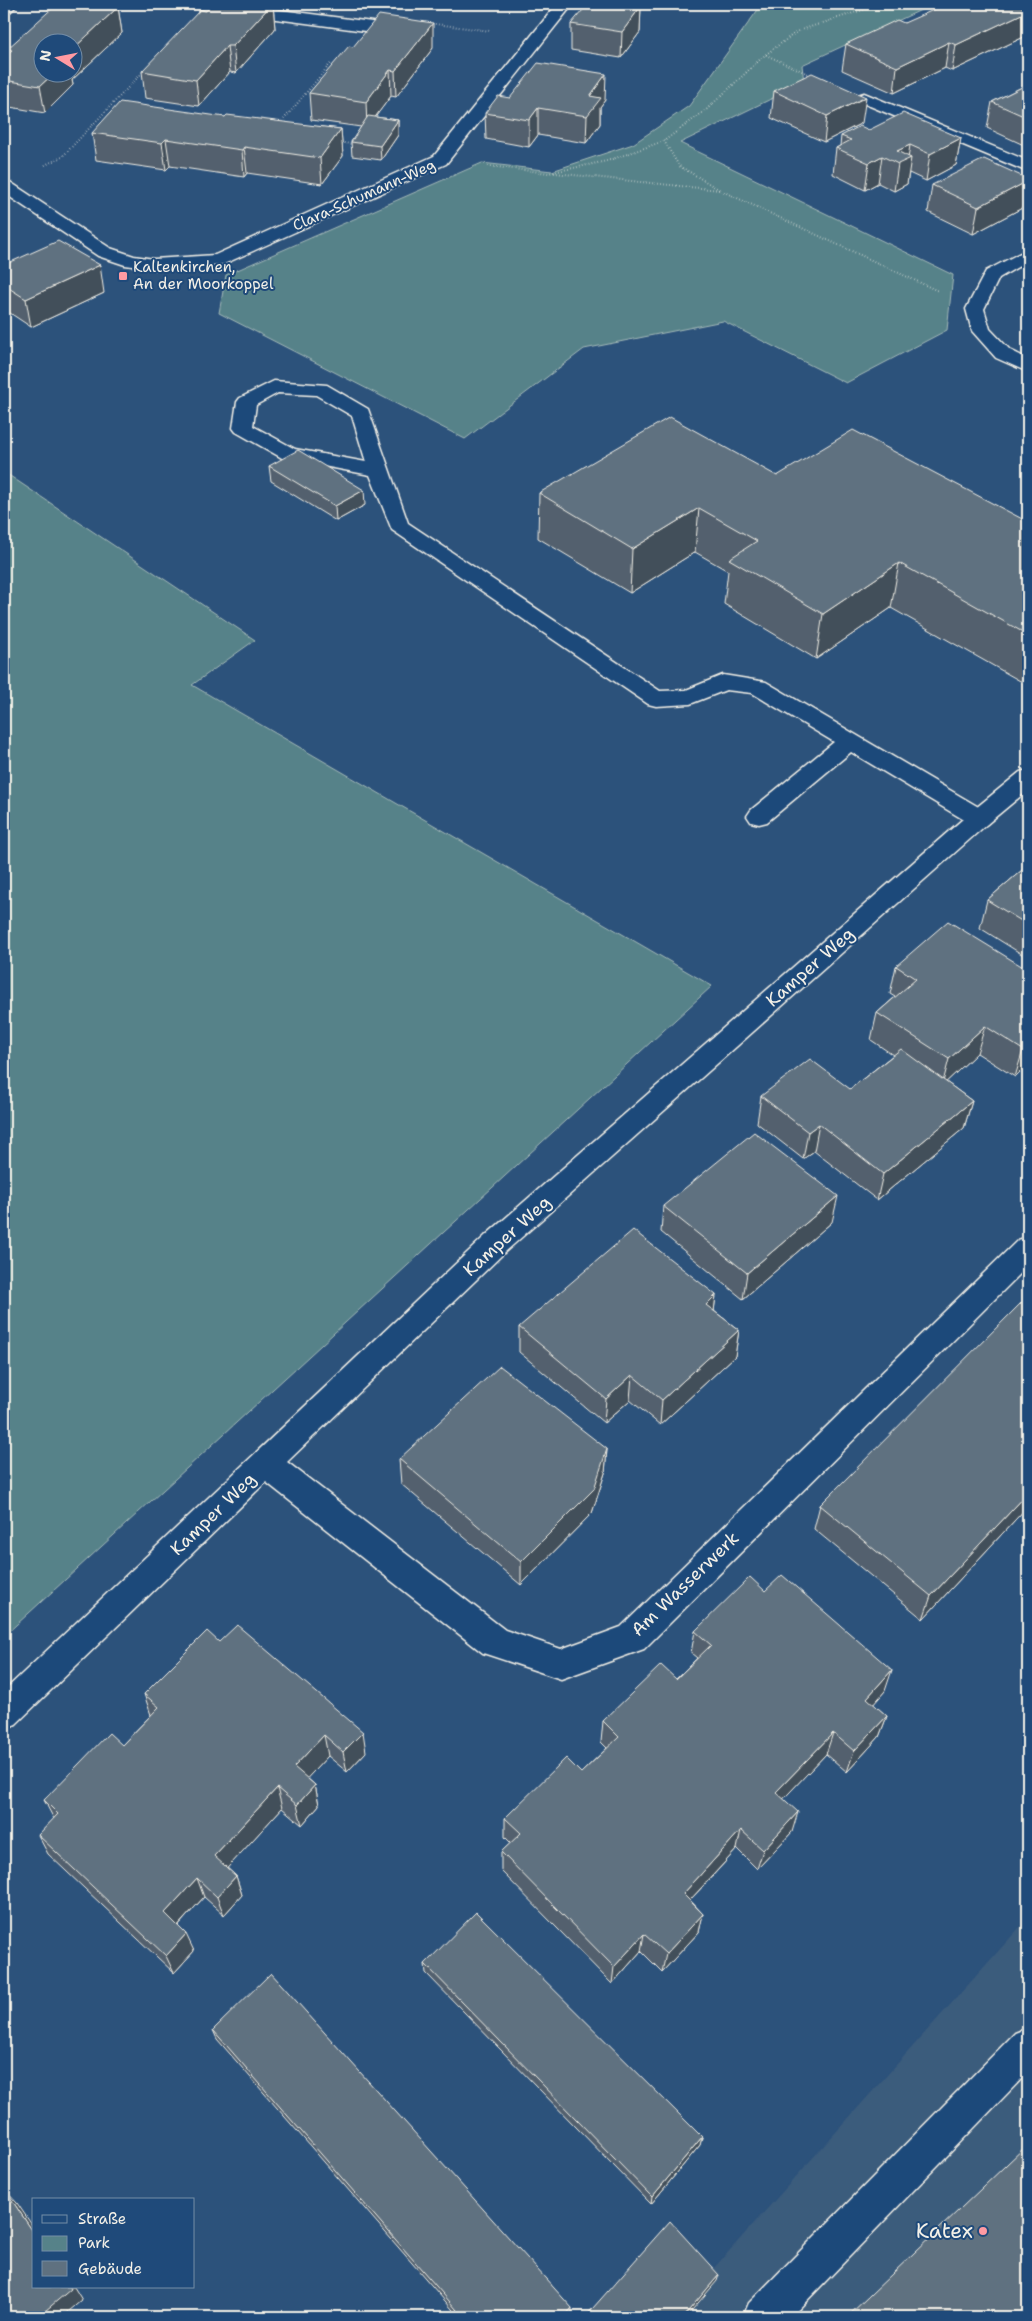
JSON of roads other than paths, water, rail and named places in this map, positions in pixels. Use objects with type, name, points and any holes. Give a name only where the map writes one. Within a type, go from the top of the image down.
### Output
[{"type":"street","points":[[4,10],[10,4]]},
{"type":"street","points":[[202,4],[395,30]]},
{"type":"street","name":"Clara-Schumann-Weg","points":[[4,186],[104,252],[131,261],[154,264],[218,260],[440,160],[565,4]]},
{"type":"street","points":[[864,98],[1028,167]]},
{"type":"street","points":[[1028,254],[992,275],[975,308],[981,331],[1003,354],[1028,366]]},
{"type":"street","points":[[378,470],[289,454],[243,428],[247,402],[274,387],[320,389],[361,413],[378,470],[399,526],[656,698],[690,697],[723,682],[758,687],[979,818]]},
{"type":"street","points":[[759,816],[850,741]]},
{"type":"street","name":"Kamper Weg","points":[[4,1713],[496,1244],[979,818],[1028,778]]},
{"type":"street","name":"Am Wasserwerk","points":[[266,1464],[495,1642],[562,1664],[632,1638],[1028,1248]]},
{"type":"street","points":[[763,2317],[1028,2046]]},
{"type":"place","name":"Kaltenkirchen, An der Moorkoppel","points":[[123,276]]},
{"type":"place","name":"Katex","points":[[983,2231]]}]
